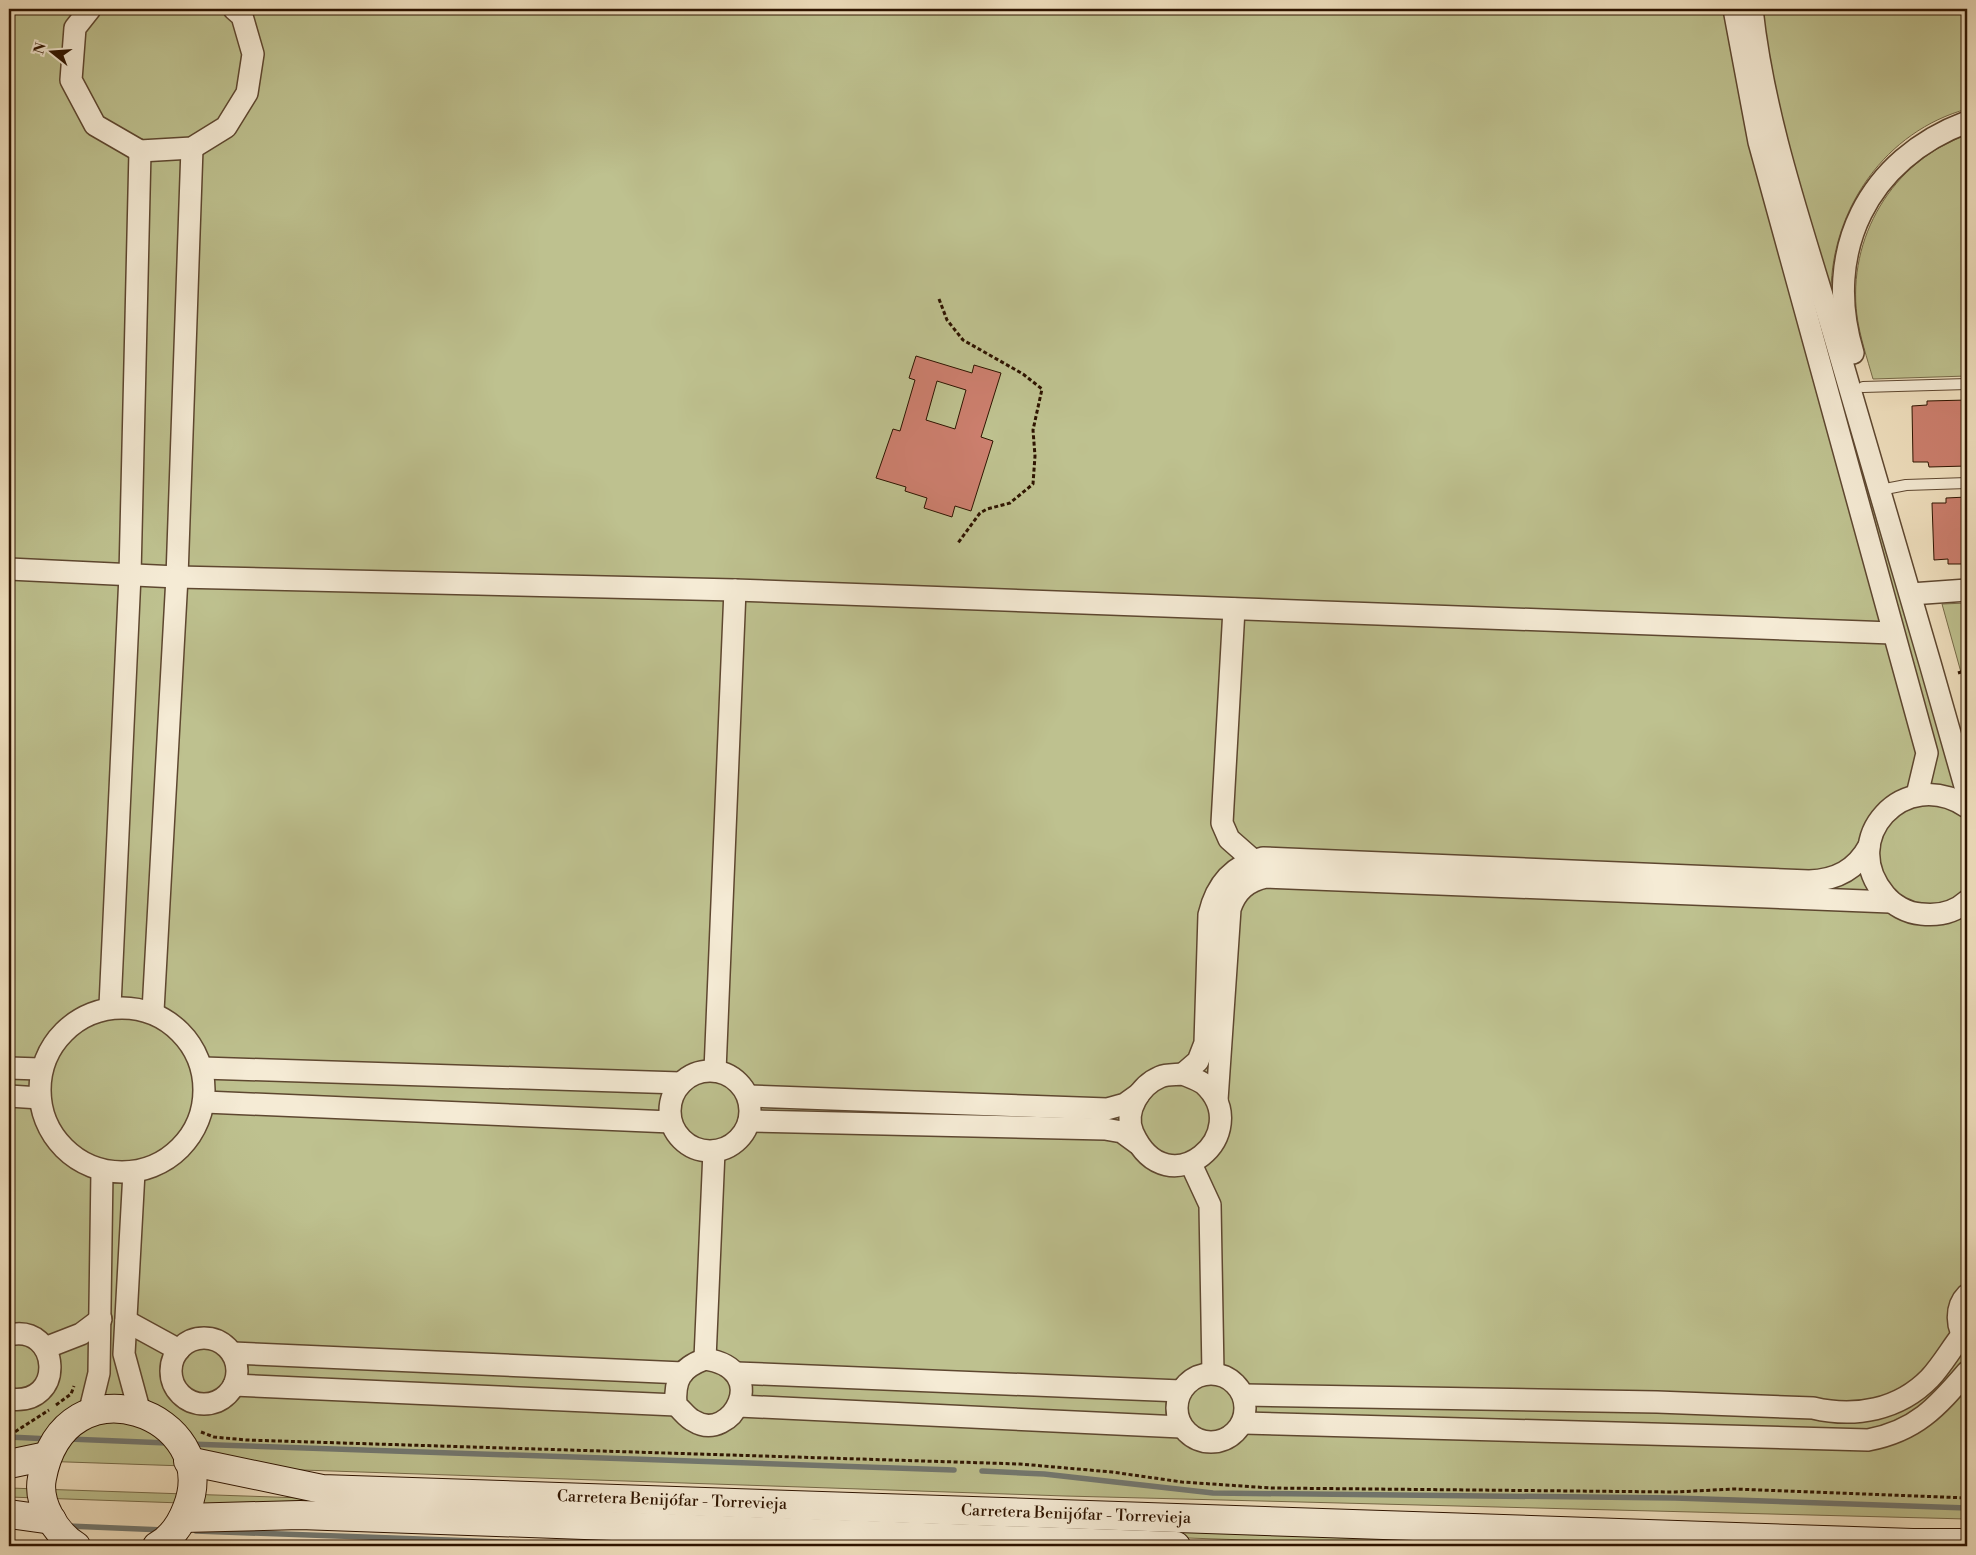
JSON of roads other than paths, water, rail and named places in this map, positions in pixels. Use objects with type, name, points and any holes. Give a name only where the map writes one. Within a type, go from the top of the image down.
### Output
[{"type":"main road","points":[[76,1546],[56,1528],[45,1505],[42,1481],[47,1456],[60,1434],[79,1418],[102,1409],[119,1409],[140,1412],[151,1416],[171,1430],[185,1451],[192,1475],[190,1500],[184,1518],[165,1542],[157,1546]]},
{"type":"main road","points":[[9,1464],[47,1456]]},
{"type":"main road","name":"Carretera Benijófar - Torrevieja","points":[[188,1461],[322,1488],[1904,1543],[1967,1543]]},
{"type":"main road","points":[[9,1514],[52,1520]]},
{"type":"main road","name":"Carretera Benijófar - Torrevieja","points":[[184,1518],[300,1515],[1176,1546]]},
{"type":"street","points":[[90,9],[75,28],[71,80],[95,125],[140,151],[192,148],[226,127],[247,93],[253,54],[244,11]]},
{"type":"street","points":[[1734,9],[1759,142],[1892,633],[1927,753],[1917,795]]},
{"type":"street","points":[[1752,9],[1756,43],[1780,155],[1911,594],[1967,794]]},
{"type":"street","points":[[1863,387],[1844,314],[1844,269],[1854,227],[1863,208],[1880,183],[1897,164],[1931,138],[1967,122]]},
{"type":"street","points":[[153,1011],[177,577],[192,148]]},
{"type":"street","points":[[110,1006],[130,575],[140,151]]},
{"type":"street","points":[[9,569],[177,577],[735,590],[1892,633]]},
{"type":"street","points":[[714,1070],[735,590]]},
{"type":"street","points":[[1911,594],[1967,590]]},
{"type":"street","points":[[1234,609],[1222,823],[1229,839],[1254,860]]},
{"type":"street","points":[[1183,1074],[1198,1061],[1205,1043],[1208,915],[1212,902],[1226,878],[1236,869],[1254,860],[1263,858],[1809,881],[1832,878],[1843,874],[1862,858],[1869,846],[1876,825],[1890,808],[1909,796],[1931,793],[1953,798],[1967,807]]},
{"type":"street","points":[[1869,846],[1870,867],[1875,880],[1890,902]]},
{"type":"street","points":[[1216,1100],[1203,1083],[1183,1074],[1162,1076],[1143,1088],[1132,1106],[1131,1128],[1140,1148],[1157,1161],[1178,1165],[1191,1164],[1214,1143],[1221,1122],[1216,1100],[1230,909],[1239,890],[1256,880],[1266,877],[1890,902],[1912,913],[1936,915],[1963,911]]},
{"type":"street","points":[[110,1006],[153,1011],[185,1034],[203,1068],[205,1102],[192,1135],[167,1160],[134,1172],[102,1171],[68,1154],[47,1126],[40,1098],[40,1069],[45,1057],[71,1023],[110,1006]]},
{"type":"street","points":[[9,1068],[40,1069]]},
{"type":"street","points":[[203,1068],[680,1082]]},
{"type":"street","points":[[714,1070],[726,1073],[739,1082],[748,1096],[751,1108],[749,1121],[742,1136],[730,1146],[714,1151],[698,1150],[683,1142],[674,1129],[669,1113],[672,1097],[680,1082],[694,1073],[714,1070]]},
{"type":"street","points":[[748,1096],[1107,1109],[1126,1104],[1139,1094]]},
{"type":"street","points":[[9,1096],[40,1098]]},
{"type":"street","points":[[205,1102],[672,1122]]},
{"type":"street","points":[[749,1121],[1105,1128],[1122,1132],[1138,1143]]},
{"type":"street","points":[[706,1359],[714,1151]]},
{"type":"street","points":[[1191,1164],[1210,1205],[1213,1373]]},
{"type":"street","points":[[89,1414],[99,1373],[102,1171]]},
{"type":"street","points":[[134,1172],[124,1354],[140,1412]]},
{"type":"street","points":[[1244,1395],[1657,1402],[1813,1408],[1828,1412],[1858,1412],[1888,1405],[1918,1389],[1930,1377],[1965,1338],[1958,1313],[1967,1295]]},
{"type":"street","points":[[45,1348],[81,1334],[101,1319]]},
{"type":"street","points":[[126,1321],[179,1350]]},
{"type":"street","points":[[9,1335],[22,1334],[33,1337],[45,1348],[51,1365],[50,1375],[45,1385],[30,1398],[19,1400],[9,1398]]},
{"type":"street","points":[[207,1338],[217,1340],[233,1354],[237,1363],[234,1385],[228,1394],[219,1401],[208,1404],[196,1403],[178,1391],[173,1381],[172,1364],[179,1350],[186,1343],[207,1338]]},
{"type":"street","points":[[233,1354],[683,1373]]},
{"type":"street","points":[[234,1385],[676,1405],[695,1422],[712,1425],[728,1419],[739,1406],[742,1389],[736,1372],[722,1361],[706,1359],[689,1365],[678,1378],[675,1395],[676,1405]]},
{"type":"street","points":[[736,1372],[1181,1390]]},
{"type":"street","points":[[1244,1423],[1868,1440],[1898,1432],[1925,1417],[1967,1372]]},
{"type":"street","points":[[1213,1373],[1232,1380],[1244,1395],[1247,1409],[1244,1423],[1232,1437],[1214,1444],[1195,1440],[1182,1427],[1176,1409],[1181,1390],[1194,1377],[1213,1373]]},
{"type":"street","points":[[739,1406],[1182,1427]]},
{"type":"lane","points":[[1863,387],[1967,384]]},
{"type":"lane","points":[[1880,490],[1906,485],[1967,483]]},
{"type":"waterway","points":[[9,1437],[50,1439]]},
{"type":"waterway","points":[[69,1439],[167,1443]]},
{"type":"waterway","points":[[189,1444],[954,1470]]},
{"type":"waterway","points":[[982,1471],[1044,1474],[1213,1493],[1675,1498],[1967,1508]]},
{"type":"waterway","points":[[68,1526],[164,1530]]},
{"type":"waterway","points":[[196,1531],[613,1546]]}]
